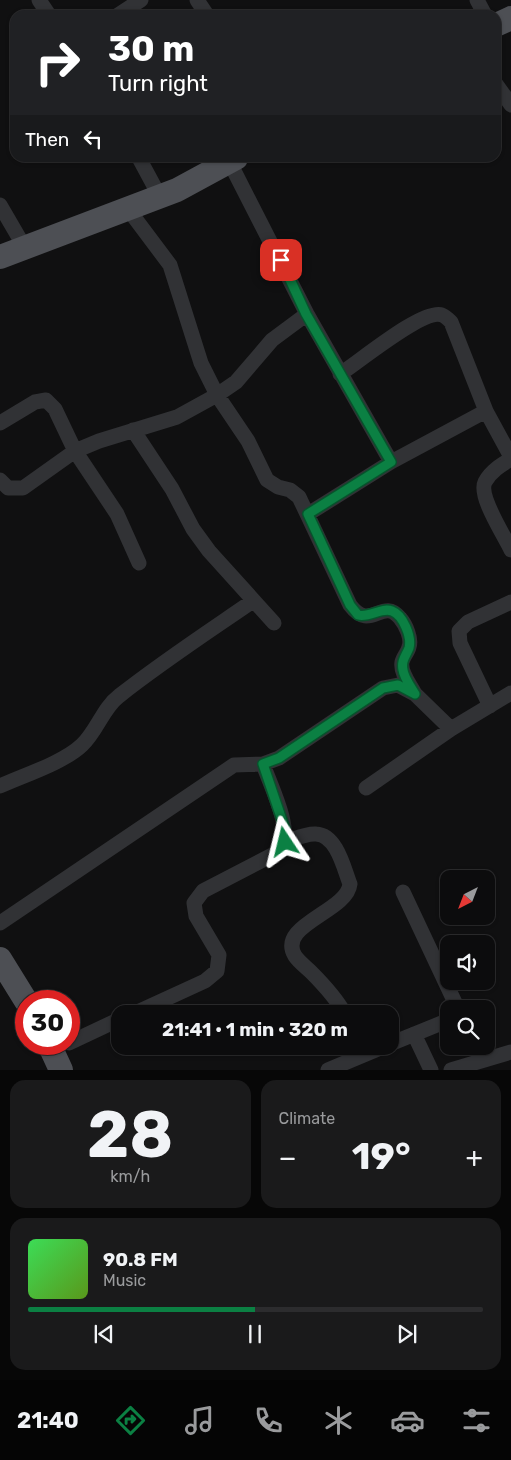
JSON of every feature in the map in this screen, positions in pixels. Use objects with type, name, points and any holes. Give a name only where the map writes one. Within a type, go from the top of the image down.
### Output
[{"type":"main road","points":[[0,257],[160,197],[227,162]]},
{"type":"main road","points":[[0,960],[19,990]]},
{"type":"street","points":[[38,0],[46,10]]},
{"type":"street","points":[[126,10],[141,0]]},
{"type":"street","points":[[501,91],[511,105]]},
{"type":"street","points":[[141,162],[160,197]]},
{"type":"street","points":[[234,162],[306,314],[391,462]]},
{"type":"street","points":[[0,205],[25,248]]},
{"type":"street","points":[[128,209],[170,265],[201,363],[217,395],[248,441],[267,480],[278,487],[290,490],[299,497],[350,605],[358,615],[367,617],[382,611],[392,611],[400,618],[410,638],[409,647],[402,661],[403,672],[415,694]]},
{"type":"street","points":[[0,480],[8,488],[22,488],[75,452],[99,440],[177,417],[236,382],[272,340],[306,314]]},
{"type":"street","points":[[340,374],[362,360],[388,338],[430,315],[442,315],[451,322],[486,411],[511,458],[493,470],[484,484],[485,498],[511,550]]},
{"type":"street","points":[[0,423],[35,402],[46,400],[56,409],[75,452],[117,514],[139,563]]},
{"type":"street","points":[[308,514],[391,462],[486,411]]},
{"type":"street","points":[[133,430],[172,490],[193,529],[208,551],[274,623]]},
{"type":"street","points":[[0,786],[66,756],[81,746],[95,731],[116,698],[175,654],[253,601]]},
{"type":"street","points":[[490,706],[460,643],[459,631],[468,622],[511,602]]},
{"type":"street","points":[[0,923],[234,765],[263,764],[279,758],[383,688],[398,685],[415,694],[451,729]]},
{"type":"street","points":[[366,788],[451,729],[511,693]]},
{"type":"street","points":[[153,1005],[205,981],[217,971],[219,955],[196,916],[194,903],[203,891],[282,850],[285,842],[285,829],[263,764]]},
{"type":"street","points":[[285,842],[310,834],[326,837],[333,844],[350,884],[350,890],[342,899],[295,933],[291,946],[295,956],[327,988],[339,1005]]},
{"type":"street","points":[[403,892],[454,1000]]},
{"type":"street","points":[[80,1040],[111,1024]]},
{"type":"street","points":[[399,1040],[440,1024]]},
{"type":"street","points":[[414,1034],[431,1070]]},
{"type":"street","points":[[451,1070],[511,1052]]},
{"type":"street","points":[[328,1070],[356,1055]]},
{"type":"route","points":[[281,260],[306,314],[391,462],[308,514],[350,605],[358,615],[367,617],[382,611],[392,611],[400,618],[410,638],[409,647],[402,661],[403,672],[415,694],[398,685],[383,688],[279,758],[263,764],[285,829],[285,842]]}]
